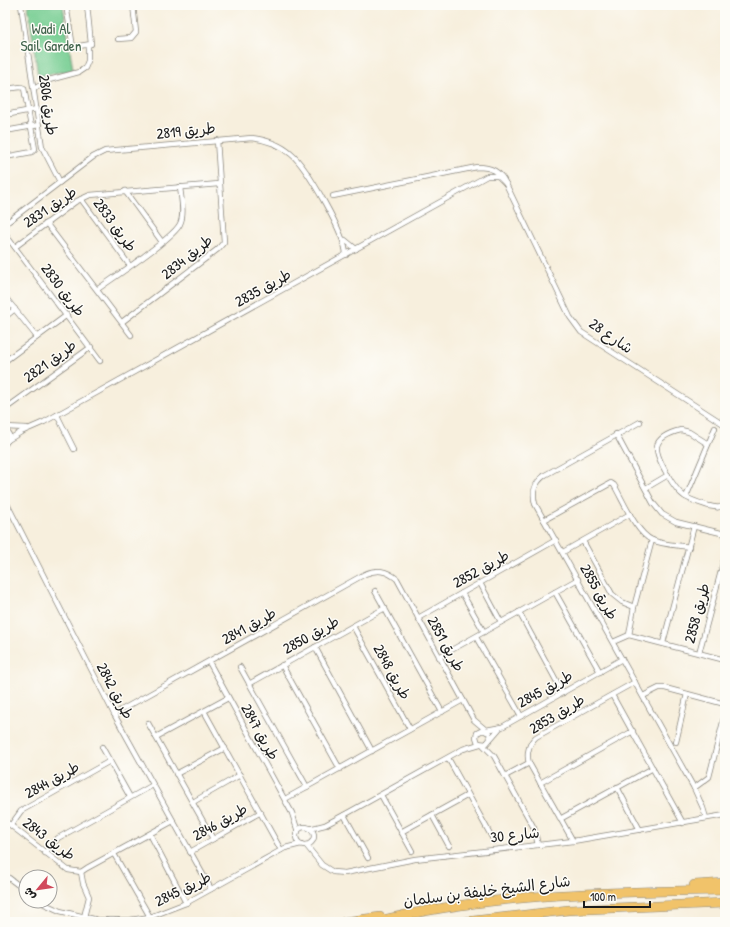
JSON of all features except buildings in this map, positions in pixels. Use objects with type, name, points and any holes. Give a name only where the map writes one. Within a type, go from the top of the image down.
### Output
[{"type":"highway","points":[[642,891],[666,886],[725,883]]},
{"type":"highway","name":"شارع الشيخ خليفة بن سلمان","points":[[374,922],[404,914],[546,895],[642,891],[725,890]]},
{"type":"highway","name":"شارع الشيخ خليفة بن سلمان","points":[[464,922],[568,910],[725,904]]},
{"type":"highway","points":[[344,922],[404,914]]},
{"type":"street","name":"طريق 2806","points":[[21,5],[42,147],[60,182]]},
{"type":"street","points":[[66,5],[73,46],[88,46]]},
{"type":"street","points":[[34,89],[49,80],[79,72],[85,68],[88,61],[88,46],[91,44],[92,39],[87,5]]},
{"type":"street","points":[[118,39],[131,38],[136,32],[133,5]]},
{"type":"street","points":[[5,89],[21,86],[24,88],[34,150],[5,156]]},
{"type":"street","points":[[5,115],[37,109]]},
{"type":"street","points":[[5,131],[39,125]]},
{"type":"street","name":"طريق 2819","points":[[5,224],[92,157],[105,151],[242,138],[262,139],[283,148],[292,155],[308,174],[342,237],[346,255]]},
{"type":"street","name":"طريق 2834","points":[[122,322],[221,246],[224,235],[219,184],[217,140]]},
{"type":"street","name":"شارع 28","points":[[333,196],[477,166],[492,168],[498,171],[506,184],[568,312],[581,332],[725,425]]},
{"type":"street","name":"طريق 2835","points":[[7,442],[487,176],[498,176],[506,184]]},
{"type":"street","name":"طريق 2831","points":[[14,247],[81,199],[90,195],[219,184]]},
{"type":"street","name":"طريق 2833","points":[[98,289],[162,242],[181,224],[180,187]]},
{"type":"street","points":[[125,191],[162,242]]},
{"type":"street","name":"طريق 2833","points":[[81,199],[130,266]]},
{"type":"street","points":[[46,223],[98,289],[131,335]]},
{"type":"street","name":"طريق 2830","points":[[5,234],[100,361]]},
{"type":"street","name":"طريق 2819","points":[[342,237],[356,249]]},
{"type":"street","points":[[5,297],[37,337]]},
{"type":"street","points":[[5,317],[15,309]]},
{"type":"street","points":[[5,361],[67,316]]},
{"type":"street","name":"طريق 2821","points":[[5,409],[91,347]]},
{"type":"street","points":[[56,415],[74,449]]},
{"type":"street","name":"طريق 2855","points":[[640,422],[616,434],[538,480],[533,492],[533,497],[544,520],[694,788],[704,808],[706,818]]},
{"type":"street","points":[[5,428],[9,432],[7,442]]},
{"type":"street","name":"طريق 2835","points":[[5,428],[30,428]]},
{"type":"street","points":[[686,497],[715,428]]},
{"type":"street","points":[[708,444],[690,432],[681,430],[661,439],[657,446],[657,453],[678,491],[686,497],[700,504],[718,508],[725,502]]},
{"type":"street","points":[[616,434],[658,510],[668,519],[725,534]]},
{"type":"street","points":[[646,488],[668,475]]},
{"type":"street","points":[[544,520],[611,483],[614,485],[639,528],[652,540],[689,547]]},
{"type":"street","name":"طريق 2842","points":[[5,500],[114,714],[211,889]]},
{"type":"street","points":[[563,552],[630,514]]},
{"type":"street","points":[[663,643],[694,526]]},
{"type":"street","name":"طريق 2852","points":[[418,618],[556,540]]},
{"type":"street","points":[[613,642],[629,635],[634,607],[652,540]]},
{"type":"street","points":[[583,541],[612,594],[622,602],[634,607]]},
{"type":"street","name":"طريق 2858","points":[[699,653],[725,556]]},
{"type":"street","name":"طريق 2841","points":[[114,714],[371,571],[385,572],[397,579]]},
{"type":"street","name":"طريق 2851","points":[[397,579],[476,724],[486,730]]},
{"type":"street","points":[[439,657],[578,579]]},
{"type":"street","points":[[480,583],[501,622]]},
{"type":"street","points":[[375,591],[442,712]]},
{"type":"street","points":[[555,592],[600,672]]},
{"type":"street","points":[[462,593],[484,632]]},
{"type":"street","name":"طريق 2850","points":[[250,684],[385,608]]},
{"type":"street","points":[[519,612],[564,692]]},
{"type":"street","name":"طريق 2848","points":[[352,626],[410,730]]},
{"type":"street","name":"طريق 2858","points":[[629,635],[725,660]]},
{"type":"street","points":[[476,637],[521,716]]},
{"type":"street","points":[[314,647],[372,751]]},
{"type":"street","name":"طريق 2845","points":[[490,739],[502,727],[622,659]]},
{"type":"street","name":"طريق 2847","points":[[209,662],[285,799],[292,813],[297,834],[303,844]]},
{"type":"street","points":[[282,665],[340,769]]},
{"type":"street","points":[[240,666],[307,787]]},
{"type":"street","name":"طريق 2853","points":[[528,763],[527,759],[529,746],[536,737],[634,682]]},
{"type":"street","points":[[643,696],[659,688],[665,688],[725,704]]},
{"type":"street","points":[[676,742],[687,694]]},
{"type":"street","points":[[612,695],[683,823]]},
{"type":"street","points":[[156,737],[228,698]]},
{"type":"street","points":[[285,799],[463,700]]},
{"type":"street","name":"طريق 2846","points":[[204,711],[283,849]]},
{"type":"street","points":[[694,788],[709,777],[725,714]]},
{"type":"street","name":"طريق 2851","points":[[474,720],[476,736]]},
{"type":"street","name":"طريق 2842","points":[[148,723],[213,839]]},
{"type":"street","name":"طريق 2845","points":[[486,730],[502,727]]},
{"type":"street","points":[[464,749],[479,731],[486,730],[489,733],[494,756]]},
{"type":"street","points":[[540,783],[633,731]]},
{"type":"street","points":[[476,736],[482,745],[494,756],[506,776],[534,828],[538,845]]},
{"type":"street","points":[[307,828],[325,825],[464,749],[482,745],[490,739]]},
{"type":"street","points":[[102,747],[130,797]]},
{"type":"street","points":[[176,774],[225,748]]},
{"type":"street","points":[[448,758],[494,842]]},
{"type":"street","name":"طريق 2844","points":[[11,825],[21,811],[110,761]]},
{"type":"street","points":[[506,776],[528,763],[573,841]]},
{"type":"street","points":[[560,819],[652,768]]},
{"type":"street","name":"طريق 2846","points":[[193,802],[240,775]]},
{"type":"street","points":[[44,853],[58,838],[152,785]]},
{"type":"street","points":[[617,787],[640,830]]},
{"type":"street","points":[[401,832],[468,794]]},
{"type":"street","points":[[381,795],[412,851]]},
{"type":"street","name":"طريق 2846","points":[[190,852],[261,812]]},
{"type":"street","name":"طريق 2847","points":[[292,813],[307,828],[313,839]]},
{"type":"street","points":[[344,815],[368,858]]},
{"type":"street","points":[[432,815],[449,846]]},
{"type":"street","name":"شارع 30","points":[[303,844],[315,854],[322,865],[328,869],[345,873],[428,857],[573,841],[725,815]]},
{"type":"street","name":"طريق 2843","points":[[5,821],[44,853],[68,870],[81,872],[173,821]]},
{"type":"street","points":[[313,839],[325,825]]},
{"type":"street","name":"طريق 2845","points":[[283,849],[297,834],[307,828]]},
{"type":"street","points":[[150,834],[186,903]]},
{"type":"street","name":"طريق 2845","points":[[56,909],[84,917],[106,921],[150,917],[186,903],[283,849],[303,844],[313,839]]},
{"type":"street","name":"شارع 30","points":[[313,839],[315,854]]},
{"type":"street","points":[[114,854],[150,917]]},
{"type":"street","name":"طريق 2843","points":[[81,872],[83,883],[89,897],[84,917]]},
{"type":"street","points":[[5,875],[18,885]]},
{"type":"green space","name":"Wadi Al Sail Garden","points":[[28,5],[63,5],[73,70],[38,76]]}]
